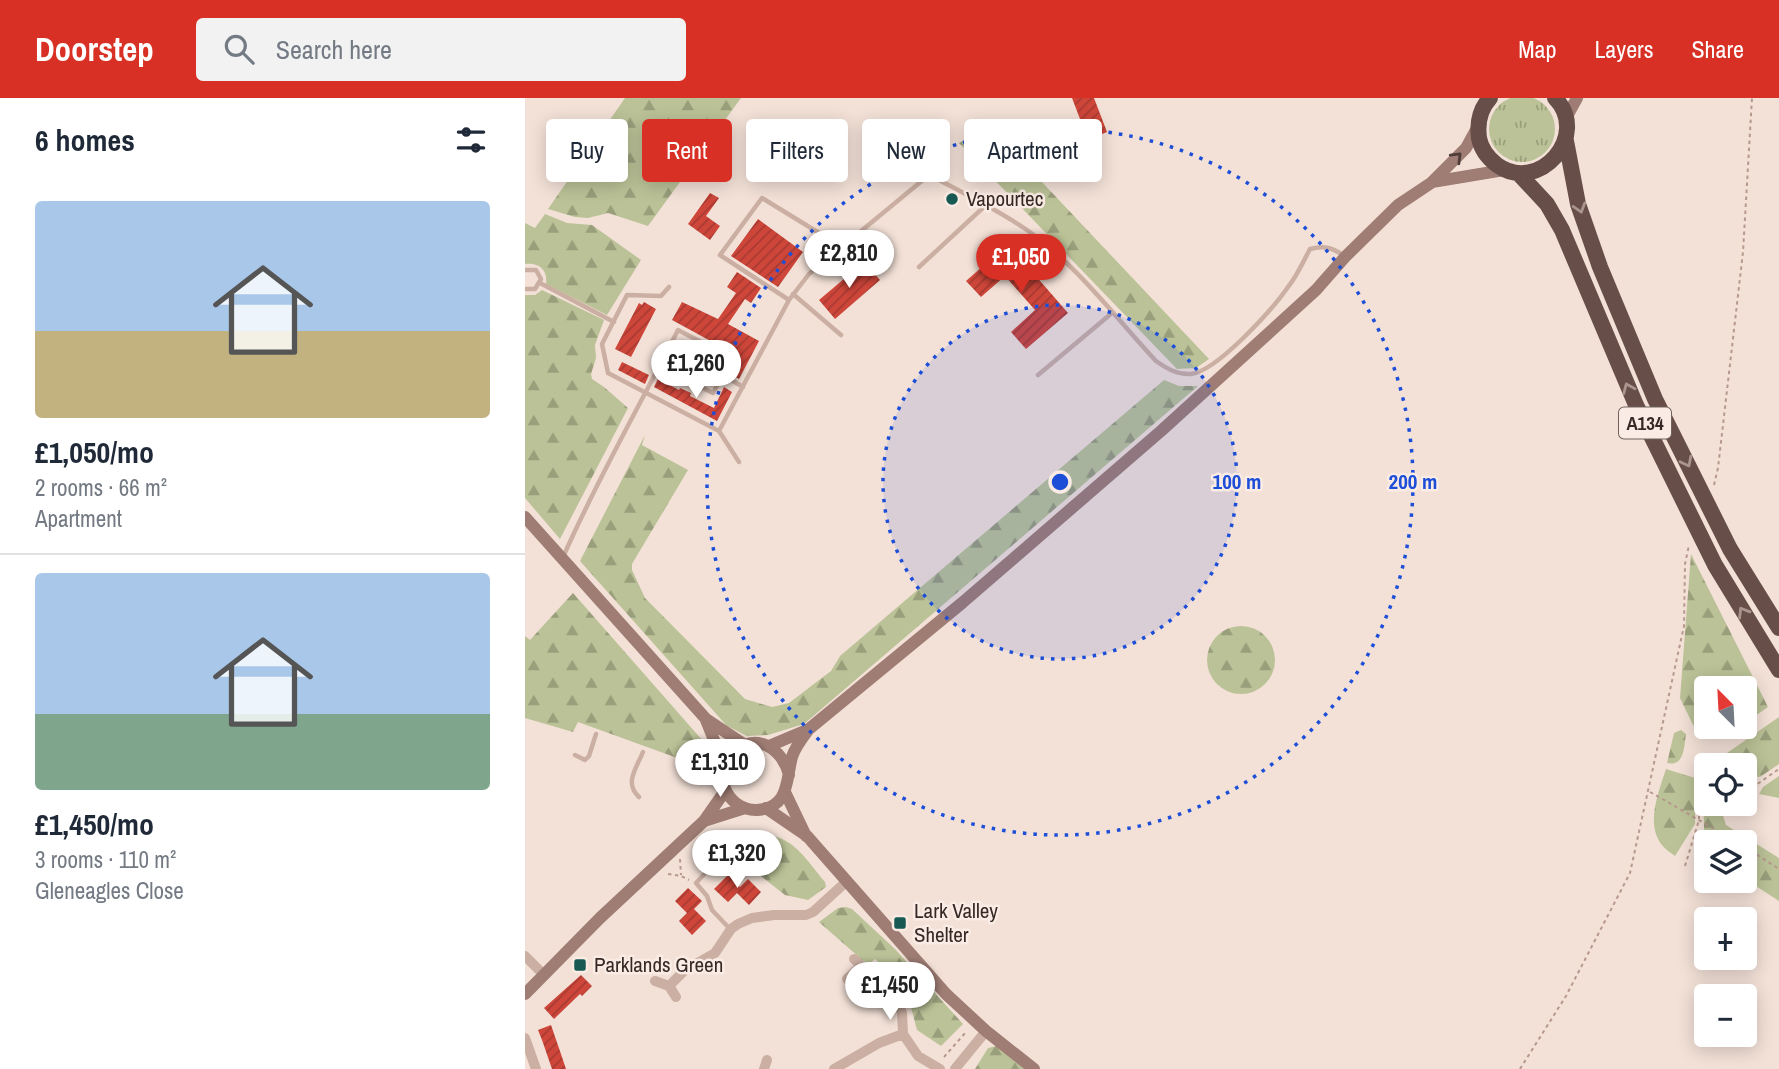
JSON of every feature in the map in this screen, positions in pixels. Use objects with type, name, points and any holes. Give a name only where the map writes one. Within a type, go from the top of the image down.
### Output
[{"type":"highway","points":[[1490,98],[1479,112],[1480,144],[1489,159],[1512,172],[1535,172],[1559,155],[1566,141],[1566,118],[1555,98]]},
{"type":"highway","name":"A134","points":[[1566,141],[1577,204],[1655,399],[1730,549],[1779,628]]},
{"type":"highway","name":"A134","points":[[1512,172],[1547,204],[1562,230],[1636,405],[1715,565],[1779,670]]},
{"type":"main road","points":[[1566,118],[1577,98]]},
{"type":"main road","points":[[704,821],[745,808],[766,808],[778,802],[785,792],[792,754],[809,729],[962,603],[1161,431],[1316,290],[1398,205],[1430,183],[1466,148],[1479,112]]},
{"type":"main road","points":[[1430,183],[1512,172]]},
{"type":"main road","points":[[525,517],[706,719],[745,744]]},
{"type":"main road","points":[[706,719],[724,765]]},
{"type":"main road","points":[[768,746],[809,729]]},
{"type":"main road","points":[[745,808],[737,804],[725,791],[722,775],[729,756],[745,744],[761,743],[779,752],[789,775]]},
{"type":"main road","points":[[525,994],[600,918],[704,821],[725,791]]},
{"type":"main road","points":[[785,792],[807,836]]},
{"type":"main road","points":[[766,808],[807,836],[946,994],[986,1031],[1034,1069]]},
{"type":"street","points":[[669,986],[685,970],[715,953],[731,929],[752,918],[806,915],[813,912],[847,881]]},
{"type":"street","points":[[525,956],[544,975]]},
{"type":"street","points":[[846,979],[857,962],[898,1001],[902,1013],[903,1034],[918,1056],[938,1068]]},
{"type":"street","points":[[655,981],[669,986],[675,997]]},
{"type":"street","points":[[955,1069],[986,1031]]},
{"type":"street","points":[[834,1069],[879,1043],[903,1034]]},
{"type":"street","points":[[525,1038],[537,1069]]},
{"type":"lane","points":[[719,431],[789,300],[809,274],[929,175],[1028,231],[1065,262],[1156,361],[1169,370],[1187,374],[1201,372],[1224,357],[1288,288],[1310,249],[1321,246],[1333,248],[1345,257]]},
{"type":"lane","points":[[789,300],[720,255],[762,198],[842,247]]},
{"type":"lane","points":[[919,267],[986,205]]},
{"type":"lane","points":[[525,270],[539,272],[540,283]]},
{"type":"lane","points":[[525,289],[532,290],[540,283]]},
{"type":"lane","points":[[540,283],[614,322]]},
{"type":"lane","points":[[669,287],[661,296],[627,295],[602,344],[608,373],[719,431],[739,462]]},
{"type":"lane","points":[[793,294],[841,335]]},
{"type":"lane","points":[[1038,375],[1112,313]]},
{"type":"lane","points":[[562,559],[580,519],[678,330],[732,358],[713,393],[659,367]]},
{"type":"lane","points":[[723,375],[743,387]]},
{"type":"lane","points":[[575,755],[585,760],[589,756],[596,734]]},
{"type":"lane","points":[[639,797],[630,784],[643,752]]},
{"type":"lane","points":[[722,855],[696,883],[708,896],[712,910],[731,929]]},
{"type":"path","points":[[1708,505],[1719,468],[1743,252],[1752,98]]},
{"type":"path","points":[[1520,1069],[1566,996],[1630,873],[1684,626],[1685,564]]},
{"type":"path","points":[[1757,784],[1779,769]]},
{"type":"path","points":[[1649,792],[1716,830]]},
{"type":"path","points":[[1685,866],[1699,816]]},
{"type":"path","points":[[1757,855],[1779,869]]},
{"type":"path","points":[[679,857],[681,876]]},
{"type":"path","points":[[662,873],[681,876],[696,883]]},
{"type":"path","points":[[938,1068],[966,1032]]},
{"type":"green space","points":[[1522,96],[1535,99],[1545,106],[1552,116],[1555,129],[1552,142],[1545,152],[1535,159],[1522,162],[1509,159],[1499,152],[1492,142],[1489,129],[1492,116],[1499,106],[1509,99]]},
{"type":"green space","points":[[625,98],[741,98],[726,119],[642,119],[642,182],[680,182],[648,226],[608,213],[588,218],[548,209],[567,182],[628,182],[628,119],[610,119]]},
{"type":"green space","points":[[997,182],[1042,182],[1209,359],[1196,368],[1177,369]]},
{"type":"green space","points":[[545,214],[567,223],[592,225],[641,260],[607,315],[546,284],[546,275],[541,268],[534,264],[525,264],[525,223],[535,228]]},
{"type":"green space","points":[[542,290],[604,320],[595,345],[596,358],[592,379],[628,408],[560,539],[525,498],[525,295],[535,295]]},
{"type":"green space","points":[[1164,380],[1179,386],[1198,386],[804,724],[768,735],[747,736],[727,726],[580,561],[645,435],[642,445],[688,470],[632,564],[632,570],[645,598],[745,699],[772,707],[789,703],[831,671],[840,656]]},
{"type":"green space","points":[[1691,554],[1752,676],[1694,676],[1694,726],[1680,698]]},
{"type":"green space","points":[[573,593],[703,741],[711,753],[712,768],[578,722],[573,732],[525,718],[525,636],[530,640]]},
{"type":"green space","points":[[1241,626],[1254,629],[1265,636],[1272,647],[1275,660],[1272,673],[1265,684],[1254,691],[1241,694],[1228,691],[1217,684],[1210,673],[1207,660],[1210,647],[1217,636],[1228,629]]},
{"type":"green space","points":[[1757,685],[1768,707],[1757,715]]},
{"type":"green space","points":[[1779,717],[1779,764],[1760,777],[1757,777],[1757,753],[1727,753],[1747,739],[1757,739],[1757,732]]},
{"type":"green space","points":[[1681,730],[1686,734],[1683,754],[1677,762],[1667,763],[1674,733]]},
{"type":"green space","points":[[1666,769],[1694,778],[1695,824],[1675,856],[1662,845],[1654,827],[1660,787]]},
{"type":"green space","points":[[1779,776],[1779,798],[1759,794],[1763,787]]},
{"type":"green space","points":[[1704,816],[1723,816],[1726,825],[1734,830],[1704,830]]},
{"type":"green space","points":[[749,833],[775,836],[794,846],[825,882],[826,887],[808,900],[785,895],[739,859],[731,836]]},
{"type":"green space","points":[[1757,844],[1779,858],[1779,901],[1757,887]]},
{"type":"green space","points":[[838,908],[852,909],[895,949],[963,1024],[941,1046],[917,1030],[906,988],[875,959],[868,965],[819,922]]},
{"type":"green space","points":[[997,1046],[1027,1069],[975,1069],[988,1048]]},
{"type":"building","points":[[1072,98],[1094,98],[1107,132],[1102,134],[1102,119],[1080,119]]},
{"type":"building","points":[[710,193],[719,198],[706,216],[720,226],[710,240],[688,224]]},
{"type":"building","points":[[758,219],[803,252],[778,287],[731,256]]},
{"type":"building","points":[[1008,244],[1068,313],[1026,349],[1011,332],[1035,310],[1005,276],[981,297],[966,281]]},
{"type":"building","points":[[864,262],[880,280],[835,319],[819,300]]},
{"type":"building","points":[[737,272],[761,288],[751,303],[745,299],[728,324],[759,341],[739,379],[731,374],[740,357],[672,320],[682,302],[718,319],[736,293],[727,287]]},
{"type":"building","points":[[644,302],[656,309],[631,357],[615,349],[639,303],[642,305]]},
{"type":"building","points":[[622,362],[649,375],[645,384],[618,370]]},
{"type":"building","points":[[658,379],[691,393],[690,396],[714,408],[724,387],[732,392],[717,421],[654,387]]},
{"type":"building","points":[[728,875],[740,887],[748,879],[761,892],[749,905],[737,893],[728,902],[714,889]]},
{"type":"building","points":[[688,888],[702,901],[694,909],[706,921],[692,935],[679,921],[687,913],[675,901]]},
{"type":"building","points":[[581,975],[592,986],[554,1019],[544,1008]]},
{"type":"building","points":[[551,1025],[566,1069],[552,1069],[538,1030]]},
{"type":"place","name":"Vapourtec","points":[[952,199]]},
{"type":"place","name":"Lark Valley Shelter","points":[[900,923]]},
{"type":"place","name":"Parklands Green","points":[[580,965]]}]
